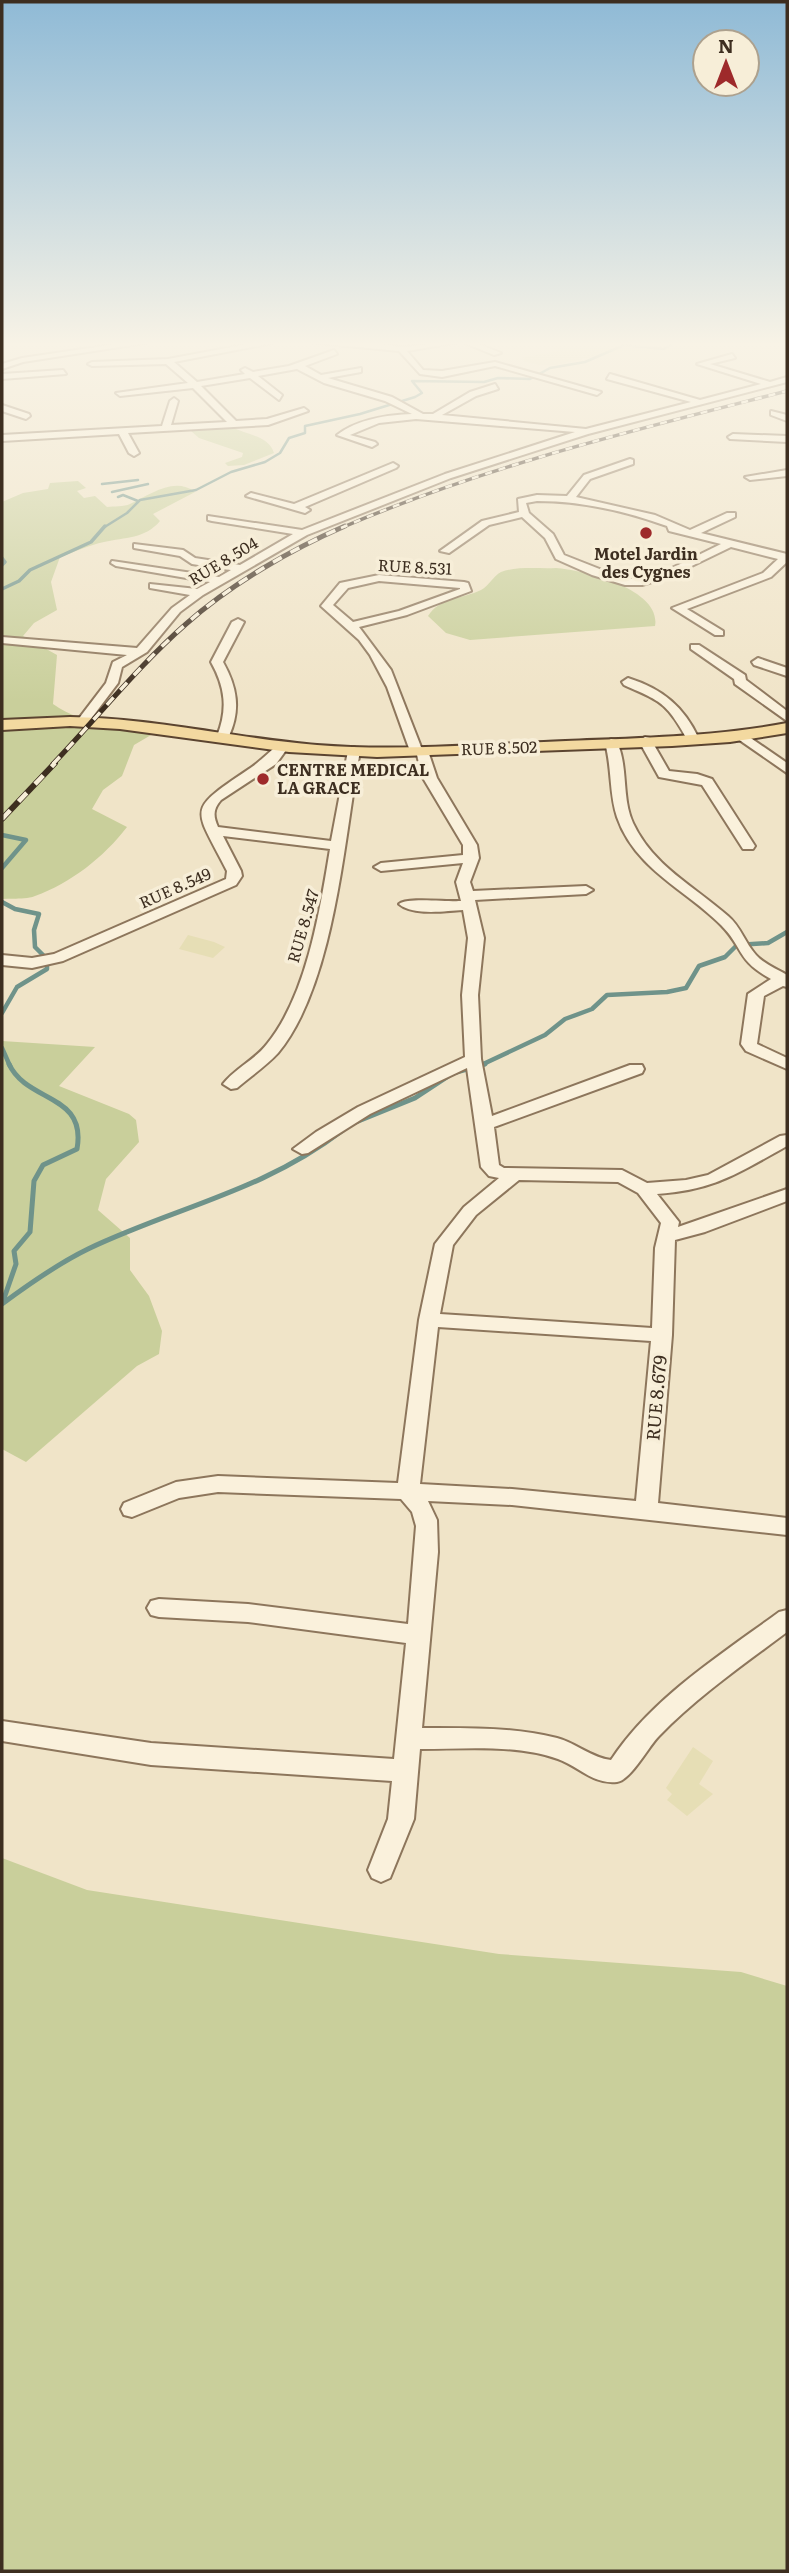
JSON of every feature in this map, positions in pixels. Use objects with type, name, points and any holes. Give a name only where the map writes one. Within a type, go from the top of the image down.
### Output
[{"type":"main road","name":"RUE 8.502","points":[[2,725],[83,721],[223,736],[283,746],[354,751],[419,751],[693,739],[742,736],[787,727]]},
{"type":"street","name":"RUE 8.504","points":[[83,721],[112,683],[117,665],[139,652],[176,610],[217,580],[303,533],[448,476],[491,462]]},
{"type":"street","points":[[569,500],[587,477],[630,462]]},
{"type":"street","points":[[294,508],[393,466]]},
{"type":"street","points":[[750,477],[787,472]]},
{"type":"street","points":[[323,525],[324,519],[330,515],[398,486]]},
{"type":"street","points":[[251,496],[330,515]]},
{"type":"street","points":[[729,544],[703,560],[641,581],[627,582],[560,557],[549,536],[524,514],[521,501],[569,500],[623,509],[662,520],[689,532],[730,515]]},
{"type":"street","points":[[445,551],[486,523],[524,514]]},
{"type":"street","points":[[597,514],[689,532],[787,558]]},
{"type":"street","points":[[212,518],[303,533]]},
{"type":"street","points":[[138,546],[183,554],[192,561],[238,568]]},
{"type":"street","points":[[719,633],[678,608],[754,581],[767,575],[787,558]]},
{"type":"street","points":[[116,563],[217,580]]},
{"type":"street","name":"RUE 8.531","points":[[354,625],[403,613],[466,591],[464,585],[379,578],[344,585],[327,606],[354,625],[374,648],[390,679],[430,778],[459,823],[470,845],[472,858]]},
{"type":"street","points":[[154,586],[199,593]]},
{"type":"street","points":[[223,736],[232,715],[228,685],[217,662],[238,622]]},
{"type":"street","points":[[2,640],[139,652]]},
{"type":"street","points":[[695,647],[741,678],[739,681],[787,718]]},
{"type":"street","points":[[758,662],[787,673]]},
{"type":"street","points":[[628,682],[678,709],[693,739]]},
{"type":"street","points":[[742,736],[787,769]]},
{"type":"street","points":[[645,741],[664,775],[697,778],[707,782],[748,846]]},
{"type":"street","points":[[611,743],[617,757],[618,802],[639,847],[663,873],[733,930],[751,959],[785,980]]},
{"type":"street","points":[[283,746],[259,771],[216,797],[208,806],[207,818],[212,830],[339,846]]},
{"type":"street","name":"RUE 8.547","points":[[230,1084],[277,1043],[300,996],[317,946],[339,846],[354,751]]},
{"type":"street","name":"RUE 8.549","points":[[2,960],[32,963],[58,958],[231,882],[234,871],[212,830]]},
{"type":"street","points":[[381,867],[398,863],[472,858],[463,882],[476,939],[470,995],[474,1059],[486,1124],[490,1167],[495,1172],[504,1174],[617,1175],[631,1179],[644,1189],[670,1222],[664,1248],[662,1335]]},
{"type":"street","points":[[406,904],[437,907],[467,900],[586,890]]},
{"type":"street","points":[[785,980],[761,989],[754,999],[748,1044],[751,1048],[786,1064]]},
{"type":"street","points":[[302,1149],[339,1123],[413,1085],[474,1059]]},
{"type":"street","points":[[486,1124],[636,1069]]},
{"type":"street","points":[[644,1189],[686,1186],[714,1178],[786,1140]]},
{"type":"street","points":[[408,1493],[429,1320],[444,1244],[470,1211],[515,1174]]},
{"type":"street","points":[[669,1235],[698,1228],[787,1195]]},
{"type":"street","name":"RUE 8.679","points":[[429,1320],[662,1335],[646,1510]]},
{"type":"street","points":[[132,1509],[176,1490],[218,1484],[284,1485],[512,1497],[787,1527]]},
{"type":"street","points":[[381,1870],[401,1819],[427,1552],[427,1518],[420,1504],[408,1493]]},
{"type":"street","points":[[159,1608],[248,1613],[417,1635]]},
{"type":"street","points":[[408,1738],[533,1744],[562,1750],[605,1772],[618,1771],[627,1753],[675,1707],[787,1619]]},
{"type":"street","points":[[2,1731],[152,1754],[405,1772]]},
{"type":"shaded area","points":[[188,935],[225,947],[213,958],[179,949]]},
{"type":"shaded area","points":[[693,1747],[713,1761],[699,1784],[713,1794],[687,1816],[667,1800],[672,1794],[666,1788]]},
{"type":"green space","points":[[228,462],[251,462],[228,466],[225,463]]},
{"type":"green space","points":[[78,481],[86,488],[77,491],[84,498],[95,496],[107,507],[128,505],[170,486],[179,486],[195,492],[153,514],[160,521],[148,531],[93,545],[60,557],[51,582],[57,610],[34,623],[23,636],[57,655],[53,704],[65,712],[92,721],[163,728],[134,745],[122,776],[103,790],[92,809],[127,827],[108,849],[86,868],[48,891],[27,898],[2,899],[2,502],[23,493],[48,489],[50,483]]},
{"type":"green space","points":[[521,568],[556,568],[601,577],[634,592],[654,613],[655,626],[470,640],[446,633],[428,616],[445,602],[481,590],[501,572]]},
{"type":"green space","points":[[2,1041],[95,1047],[59,1086],[129,1114],[136,1120],[139,1142],[106,1179],[98,1210],[130,1238],[130,1270],[149,1296],[162,1331],[159,1354],[137,1366],[26,1462],[2,1449]]},
{"type":"green space","points":[[2,1858],[87,1890],[499,1954],[741,1972],[787,1986],[787,2571],[2,2571]]},
{"type":"waterway","points":[[104,528],[127,513],[140,500],[196,490],[231,472],[265,462]]},
{"type":"waterway","points":[[102,484],[138,480]]},
{"type":"waterway","points":[[112,492],[148,484]]},
{"type":"waterway","points":[[118,497],[123,495],[138,501]]},
{"type":"waterway","points":[[2,589],[19,581],[30,570],[91,542],[104,528]]},
{"type":"waterway","points":[[2,558],[5,562],[2,565]]},
{"type":"waterway","points":[[2,835],[26,840],[2,868]]},
{"type":"waterway","points":[[2,902],[15,909],[39,914],[34,930],[35,947],[47,959],[47,969],[17,987],[2,1013]]},
{"type":"waterway","points":[[481,1065],[545,1035],[565,1019],[592,1009],[607,995],[667,992],[686,988],[699,966],[725,957],[737,945],[768,943],[787,932]]},
{"type":"waterway","points":[[2,1048],[9,1064]]},
{"type":"waterway","points":[[9,1064],[29,1086],[65,1108],[78,1131],[77,1149],[43,1165],[34,1181],[30,1232],[14,1251],[16,1264],[2,1304],[77,1255],[121,1234],[250,1184],[281,1169],[343,1130]]},
{"type":"waterway","points":[[481,1065],[485,1064]]},
{"type":"waterway","points":[[351,1124],[415,1098],[453,1073],[481,1065]]},
{"type":"railway","points":[[341,528],[450,486],[525,462]]},
{"type":"railway","points":[[53,764],[151,657],[203,609],[262,569],[345,526]]},
{"type":"railway","points":[[2,819],[55,763]]},
{"type":"place","name":"Motel Jardin des Cygnes","points":[[646,533]]},
{"type":"place","name":"CENTRE MEDICAL LA GRACE","points":[[263,779]]}]
